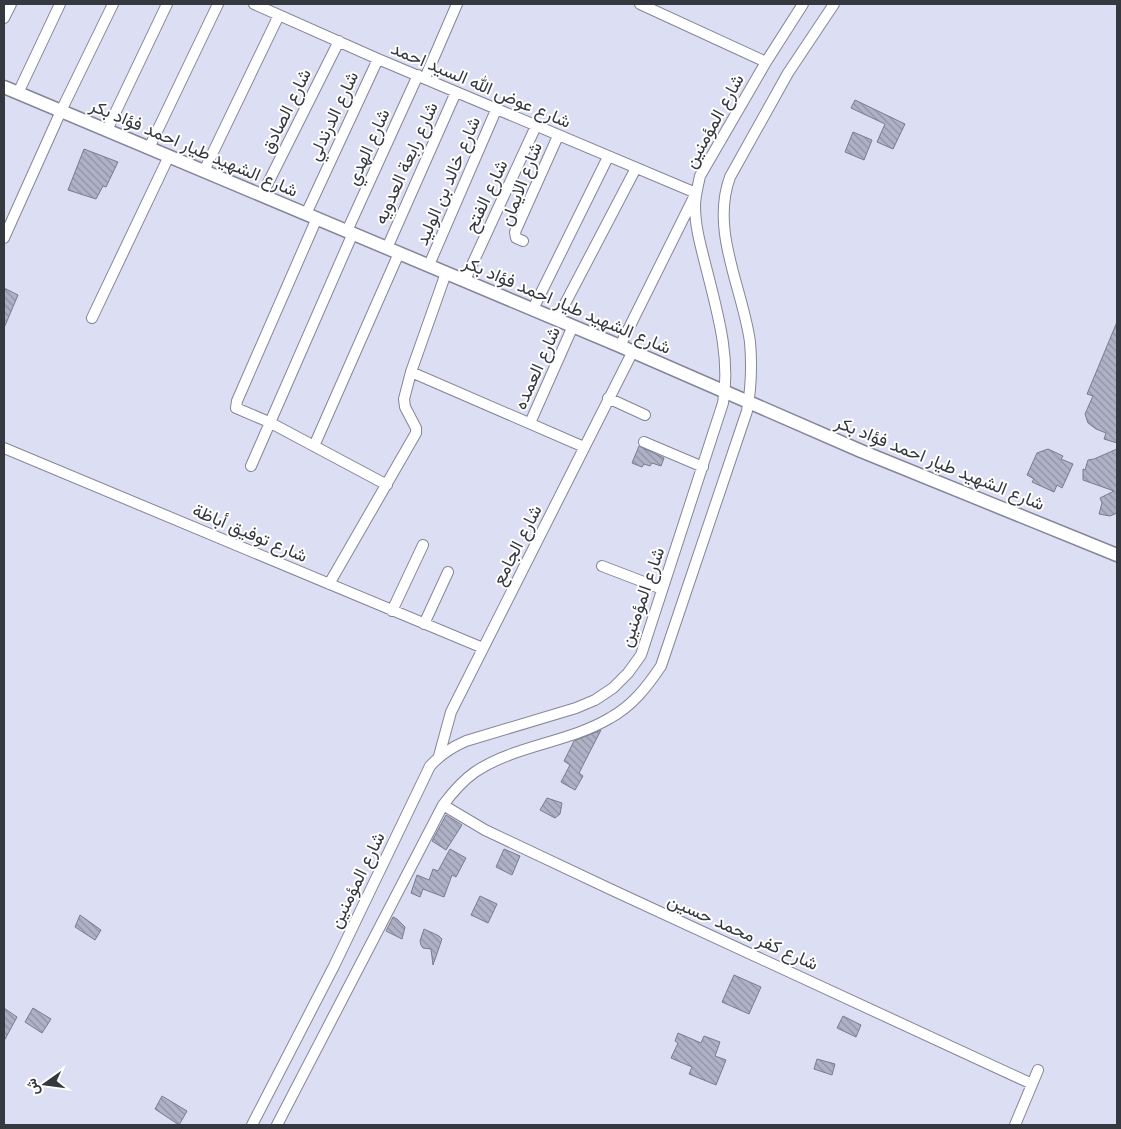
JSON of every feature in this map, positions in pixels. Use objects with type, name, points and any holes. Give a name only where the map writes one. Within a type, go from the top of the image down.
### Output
[{"type":"street","points":[[4,18],[10,4]]},
{"type":"street","points":[[8,91],[60,4]]},
{"type":"street","points":[[4,238],[61,111],[113,4]]},
{"type":"street","points":[[106,130],[167,4]]},
{"type":"street","points":[[149,148],[218,4]]},
{"type":"street","name":"شارع عوض الله السيد احمد","points":[[254,4],[496,110],[696,194]]},
{"type":"street","name":"شارع الهدي","points":[[250,466],[350,232],[421,77],[457,4]]},
{"type":"street","points":[[640,4],[766,62]]},
{"type":"street","name":"شارع المؤمنين","points":[[252,1125],[334,966],[430,766],[439,756],[452,747],[466,741],[576,708],[595,700],[613,688],[628,673],[640,655],[703,468],[725,392],[724,345],[696,223],[696,194],[700,176],[766,62],[803,4]]},
{"type":"street","points":[[277,1125],[442,805],[462,783],[474,773],[493,762],[588,729],[610,718],[630,704],[647,687],[661,666],[749,402],[750,342],[726,236],[723,214],[724,193],[730,177],[788,73],[834,4]]},
{"type":"street","points":[[204,171],[279,15]]},
{"type":"street","name":"شارع الصادق","points":[[262,195],[338,40]]},
{"type":"street","name":"شارع الدرندلي","points":[[269,422],[238,410],[236,405],[311,216],[378,59]]},
{"type":"street","name":"شارع الشهيد طيار احمد فؤاد بكر","points":[[8,91],[61,111],[633,351],[861,451],[1117,555]]},
{"type":"street","name":"شارع رابعة العدويه","points":[[387,248],[456,92]]},
{"type":"street","name":"شارع خالد بن الوليد","points":[[429,265],[496,110]]},
{"type":"street","name":"شارع الفتح","points":[[464,280],[536,126]]},
{"type":"street","name":"شارع الايمان","points":[[523,241],[516,238],[516,232],[558,136]]},
{"type":"street","points":[[92,318],[169,156]]},
{"type":"street","points":[[533,309],[608,157]]},
{"type":"street","points":[[557,319],[636,168]]},
{"type":"street","points":[[620,346],[696,194]]},
{"type":"street","points":[[314,446],[399,253]]},
{"type":"street","points":[[329,584],[416,433],[415,425],[405,407],[404,399],[411,372],[446,273]]},
{"type":"street","name":"شارع العمده","points":[[530,423],[573,326]]},
{"type":"street","name":"شارع الجامع","points":[[439,756],[450,712],[633,351]]},
{"type":"street","points":[[411,372],[584,447]]},
{"type":"street","points":[[608,398],[645,415]]},
{"type":"street","points":[[269,422],[387,485]]},
{"type":"street","points":[[644,442],[703,468]]},
{"type":"street","name":"شارع توفيق أباظة","points":[[4,448],[483,648]]},
{"type":"street","points":[[392,611],[422,545]]},
{"type":"street","points":[[602,566],[662,588]]},
{"type":"street","points":[[424,624],[448,572]]},
{"type":"street","name":"شارع كفر محمد حسين","points":[[442,805],[486,830],[583,877],[1032,1084]]},
{"type":"street","points":[[1015,1125],[1038,1070]]},
{"type":"building","points":[[855,100],[905,124],[893,149],[877,142],[885,124],[851,108]]},
{"type":"building","points":[[853,132],[872,140],[864,160],[845,152]]},
{"type":"building","points":[[84,149],[118,162],[106,187],[103,186],[96,199],[68,190]]},
{"type":"building","points":[[4,288],[18,295],[4,328]]},
{"type":"building","points":[[1117,322],[1117,443],[1104,439],[1106,433],[1088,423],[1085,414],[1093,396],[1087,394]]},
{"type":"building","points":[[639,446],[664,458],[661,466],[652,463],[650,466],[644,464],[642,467],[632,463]]},
{"type":"building","points":[[1048,449],[1063,456],[1061,459],[1073,464],[1062,488],[1057,485],[1054,492],[1032,482],[1034,479],[1027,475],[1037,453]]},
{"type":"building","points":[[1117,449],[1117,513],[1110,516],[1099,514],[1102,503],[1100,498],[1114,491],[1083,480],[1083,469],[1085,470],[1088,460]]},
{"type":"building","points":[[601,730],[579,773],[583,776],[575,790],[561,782],[570,765],[564,761],[574,741]]},
{"type":"building","points":[[547,798],[562,803],[560,814],[555,818],[540,810]]},
{"type":"building","points":[[446,815],[462,825],[446,850],[432,841]]},
{"type":"building","points":[[450,849],[466,858],[456,877],[452,875],[444,897],[423,889],[420,897],[411,893],[417,875],[429,880],[433,869],[438,871]]},
{"type":"building","points":[[504,849],[520,856],[512,875],[496,867]]},
{"type":"building","points":[[480,896],[497,904],[488,923],[471,915]]},
{"type":"building","points":[[80,915],[101,930],[95,940],[75,927]]},
{"type":"building","points":[[393,917],[405,927],[402,939],[386,931]]},
{"type":"building","points":[[424,929],[442,939],[433,965],[431,949],[423,948],[420,941]]},
{"type":"building","points":[[734,975],[761,987],[749,1014],[722,1002]]},
{"type":"building","points":[[4,1008],[17,1017],[4,1041]]},
{"type":"building","points":[[33,1008],[51,1019],[42,1033],[25,1022]]},
{"type":"building","points":[[843,1016],[861,1025],[856,1037],[837,1028]]},
{"type":"building","points":[[678,1033],[701,1043],[704,1036],[720,1042],[715,1056],[726,1060],[716,1085],[689,1074],[692,1067],[671,1058],[678,1043],[675,1041]]},
{"type":"building","points":[[817,1059],[835,1064],[832,1075],[814,1069]]},
{"type":"building","points":[[162,1096],[187,1111],[179,1125],[155,1109]]}]
